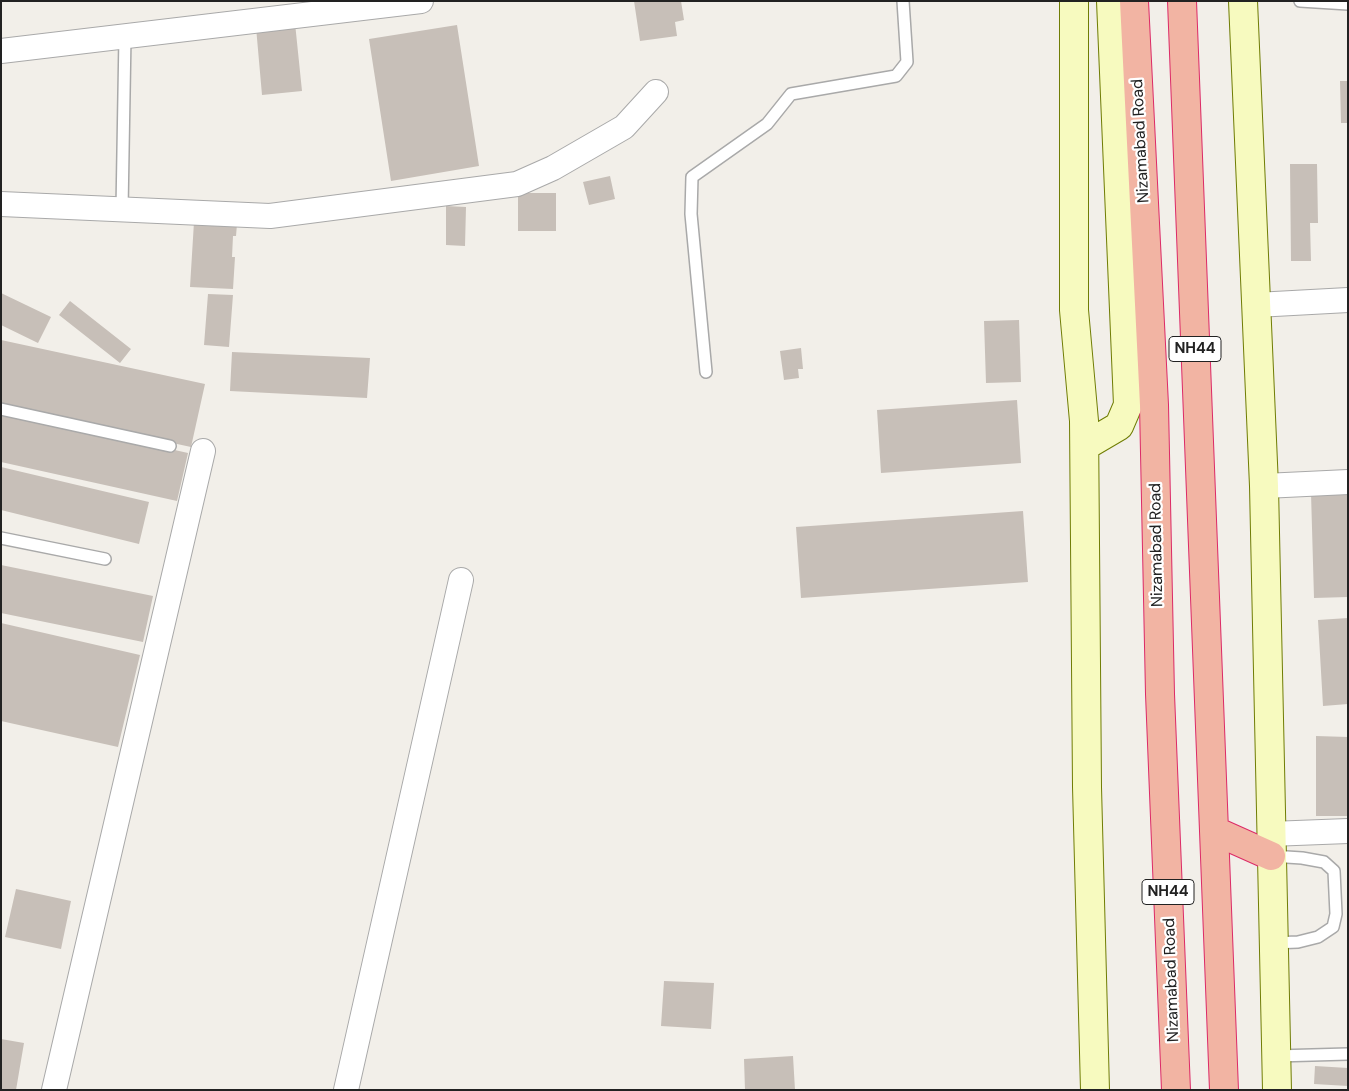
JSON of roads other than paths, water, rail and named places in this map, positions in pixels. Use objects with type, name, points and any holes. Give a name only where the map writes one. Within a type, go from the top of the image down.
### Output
[{"type":"highway","name":"Nizamabad Road","points":[[1134,1],[1154,406],[1160,694],[1176,1090]]},
{"type":"highway","name":"NH44","points":[[1182,1],[1224,1090]]},
{"type":"highway","points":[[1215,831],[1271,845]]},
{"type":"main road","points":[[1074,1],[1074,310],[1084,446],[1087,787],[1095,1090]]},
{"type":"main road","points":[[1084,446],[1119,426],[1128,405],[1111,1]]},
{"type":"main road","points":[[1243,1],[1264,486],[1277,1090]]},
{"type":"street","points":[[1,51],[421,1]]},
{"type":"street","points":[[1,204],[270,216],[517,184],[553,168],[624,127],[656,92]]},
{"type":"street","points":[[1256,304],[1348,300]]},
{"type":"street","points":[[54,1090],[203,451]]},
{"type":"street","points":[[1264,486],[1348,482]]},
{"type":"street","points":[[346,1090],[461,580]]},
{"type":"street","points":[[1271,845],[1348,831]]},
{"type":"lane","points":[[706,372],[691,214],[692,177],[761,129],[791,94],[896,76],[906,62],[903,1]]},
{"type":"lane","points":[[1300,1],[1348,4]]},
{"type":"lane","points":[[122,209],[125,36]]},
{"type":"lane","points":[[1,409],[170,446]]},
{"type":"lane","points":[[1,538],[105,559]]},
{"type":"lane","points":[[1271,845],[1302,858],[1324,862],[1334,871],[1336,914],[1333,927],[1318,937],[1298,942],[1273,943]]},
{"type":"lane","points":[[1276,1056],[1348,1054]]}]
